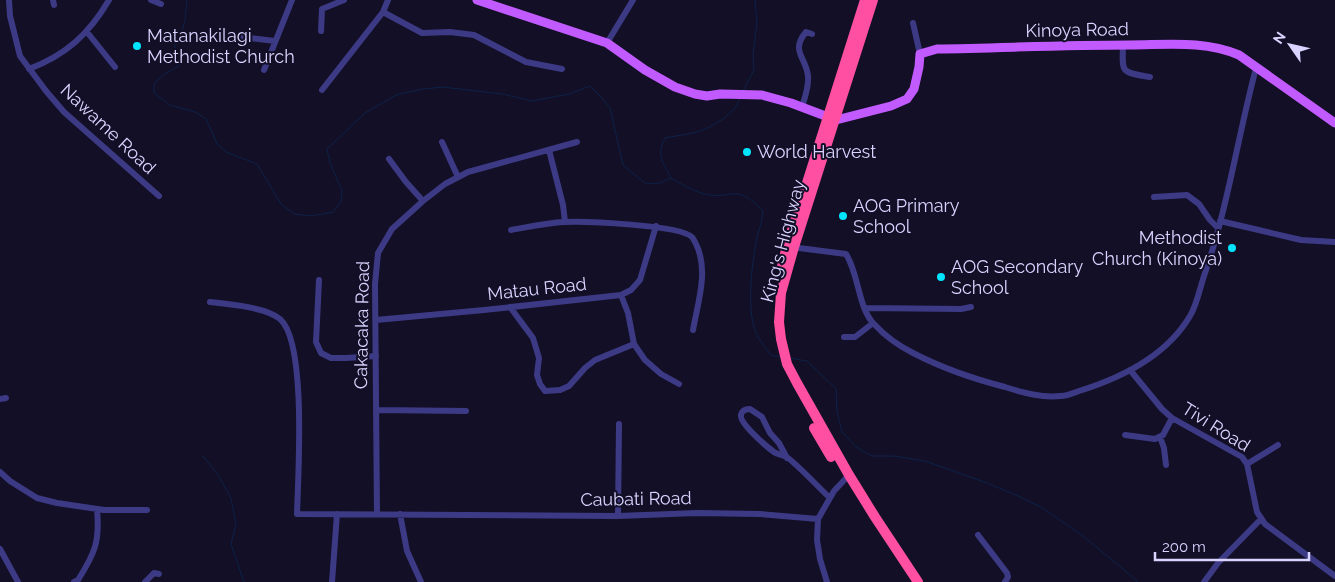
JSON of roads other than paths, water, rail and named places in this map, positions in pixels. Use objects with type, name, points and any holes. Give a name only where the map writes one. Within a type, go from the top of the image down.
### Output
[{"type":"highway","name":"King's Highway","points":[[832,118],[864,0]]},
{"type":"highway","name":"King's Highway","points":[[874,0],[832,118],[790,246],[781,293],[779,322],[782,358],[822,443],[875,517],[918,582]]},
{"type":"highway","name":"King's Highway","points":[[847,477],[870,521],[911,582]]},
{"type":"main road","points":[[477,0],[607,43],[645,70],[675,87],[694,94],[708,96],[720,94],[762,95],[832,118],[892,106],[907,99],[914,89],[920,67],[920,54]]},
{"type":"main road","name":"Kinoya Road","points":[[920,54],[937,49],[1198,44],[1239,55],[1335,123]]},
{"type":"street","name":"Nawame Road","points":[[9,0],[10,16],[20,56],[46,92],[64,112],[159,196]]},
{"type":"street","points":[[29,69],[47,62],[87,32],[109,0]]},
{"type":"street","points":[[151,0],[161,4]]},
{"type":"street","points":[[264,70],[292,0]]},
{"type":"street","points":[[322,30],[322,9],[344,0]]},
{"type":"street","points":[[322,90],[383,12],[388,0]]},
{"type":"street","points":[[607,43],[633,0]]},
{"type":"street","points":[[383,12],[422,33],[450,32],[474,35],[526,62],[562,69]]},
{"type":"street","points":[[913,24],[920,54]]},
{"type":"street","points":[[87,32],[115,67]]},
{"type":"street","points":[[802,107],[807,90],[808,76],[798,50],[799,40],[806,32],[812,34]]},
{"type":"street","points":[[240,37],[276,41]]},
{"type":"street","points":[[1123,45],[1122,66],[1124,70],[1129,74],[1150,77]]},
{"type":"street","points":[[790,246],[846,254],[855,272],[865,308],[873,323],[891,339],[914,353],[965,375],[1032,395],[1062,396],[1097,386],[1130,370],[1157,352],[1178,334],[1191,314],[1212,252],[1256,68]]},
{"type":"street","points":[[442,142],[458,177]]},
{"type":"street","name":"Cakacaka Road","points":[[377,514],[375,284],[378,253],[392,229],[423,200],[445,184],[468,172],[577,142]]},
{"type":"street","points":[[549,150],[563,205],[565,222]]},
{"type":"street","points":[[389,159],[406,182],[423,200]]},
{"type":"street","points":[[1154,197],[1187,195],[1199,204],[1218,228]]},
{"type":"street","points":[[1220,220],[1302,240],[1335,242]]},
{"type":"street","points":[[511,230],[565,222],[656,226],[687,233],[693,237],[699,249],[702,262],[702,280],[693,330]]},
{"type":"street","points":[[656,226],[640,280],[631,290],[621,295],[628,313],[634,344],[645,360],[661,374],[678,384]]},
{"type":"street","points":[[319,280],[316,342],[321,353],[331,358],[376,356]]},
{"type":"street","name":"Matau Road","points":[[376,320],[621,295]]},
{"type":"street","name":"Caubati Road","points":[[210,302],[252,308],[280,319],[288,330],[294,347],[297,368],[300,441],[297,514],[618,516],[697,512],[760,514],[818,519]]},
{"type":"street","points":[[510,307],[533,338],[540,358],[537,375],[545,391],[560,390],[569,386],[584,368],[595,360],[634,344]]},
{"type":"street","points":[[865,308],[961,309],[971,307]]},
{"type":"street","points":[[844,337],[855,336],[873,323]]},
{"type":"street","name":"Tivi Road","points":[[1130,370],[1162,410],[1172,418],[1242,457],[1248,464],[1257,512],[1265,524],[1335,576]]},
{"type":"street","points":[[787,458],[775,453],[749,429],[741,418],[746,409],[750,408],[762,417],[787,458],[830,498]]},
{"type":"street","points":[[377,410],[466,412]]},
{"type":"street","points":[[1125,435],[1155,439],[1163,435],[1172,418]]},
{"type":"street","points":[[618,516],[619,424]]},
{"type":"street","points":[[1160,437],[1164,448],[1166,465]]},
{"type":"street","points":[[1248,464],[1278,445]]},
{"type":"street","points":[[0,472],[10,481],[37,498],[57,504],[104,510],[147,510]]},
{"type":"street","points":[[827,582],[816,540],[818,519],[834,491],[847,477]]},
{"type":"street","points":[[77,581],[95,551],[99,528],[97,509]]},
{"type":"street","points":[[332,582],[337,514]]},
{"type":"street","points":[[400,514],[407,551],[421,582]]},
{"type":"street","points":[[1204,582],[1218,563],[1261,518]]},
{"type":"street","points":[[978,535],[1007,573],[1006,582]]},
{"type":"street","points":[[0,549],[18,582]]},
{"type":"street","points":[[145,582],[154,573],[159,574]]},
{"type":"waterway","points":[[187,0],[182,31],[175,42],[175,54],[179,66],[163,75],[154,84],[154,93],[170,105],[195,112],[206,119],[217,144],[226,152],[257,164],[281,204],[294,214],[312,216],[333,212],[341,202],[342,191],[330,163],[327,149],[365,113],[396,95],[443,87],[502,94],[532,101],[569,94],[590,86],[610,108],[623,165],[646,184],[660,183],[671,178],[705,194],[745,196],[763,211],[752,270],[751,311],[759,338],[771,355],[780,357]]},
{"type":"waterway","points":[[743,91],[754,70],[753,55],[757,23],[755,0]]},
{"type":"waterway","points":[[671,178],[663,163],[661,154],[665,138],[694,133],[714,125],[736,107],[740,97]]},
{"type":"waterway","points":[[789,358],[807,361],[836,389],[837,411],[842,432],[856,447],[872,456],[894,456],[925,461],[987,483],[1041,507],[1083,536],[1137,582]]},
{"type":"waterway","points":[[203,456],[218,475],[231,498],[236,525],[231,544],[244,582]]},
{"type":"place","name":"Matanakilagi Methodist Church","points":[[137,46]]},
{"type":"place","name":"World Harvest","points":[[747,152]]},
{"type":"place","name":"AOG Primary School","points":[[843,216]]},
{"type":"place","name":"Methodist Church (Kinoya)","points":[[1232,248]]},
{"type":"place","name":"AOG Secondary School","points":[[941,277]]}]
